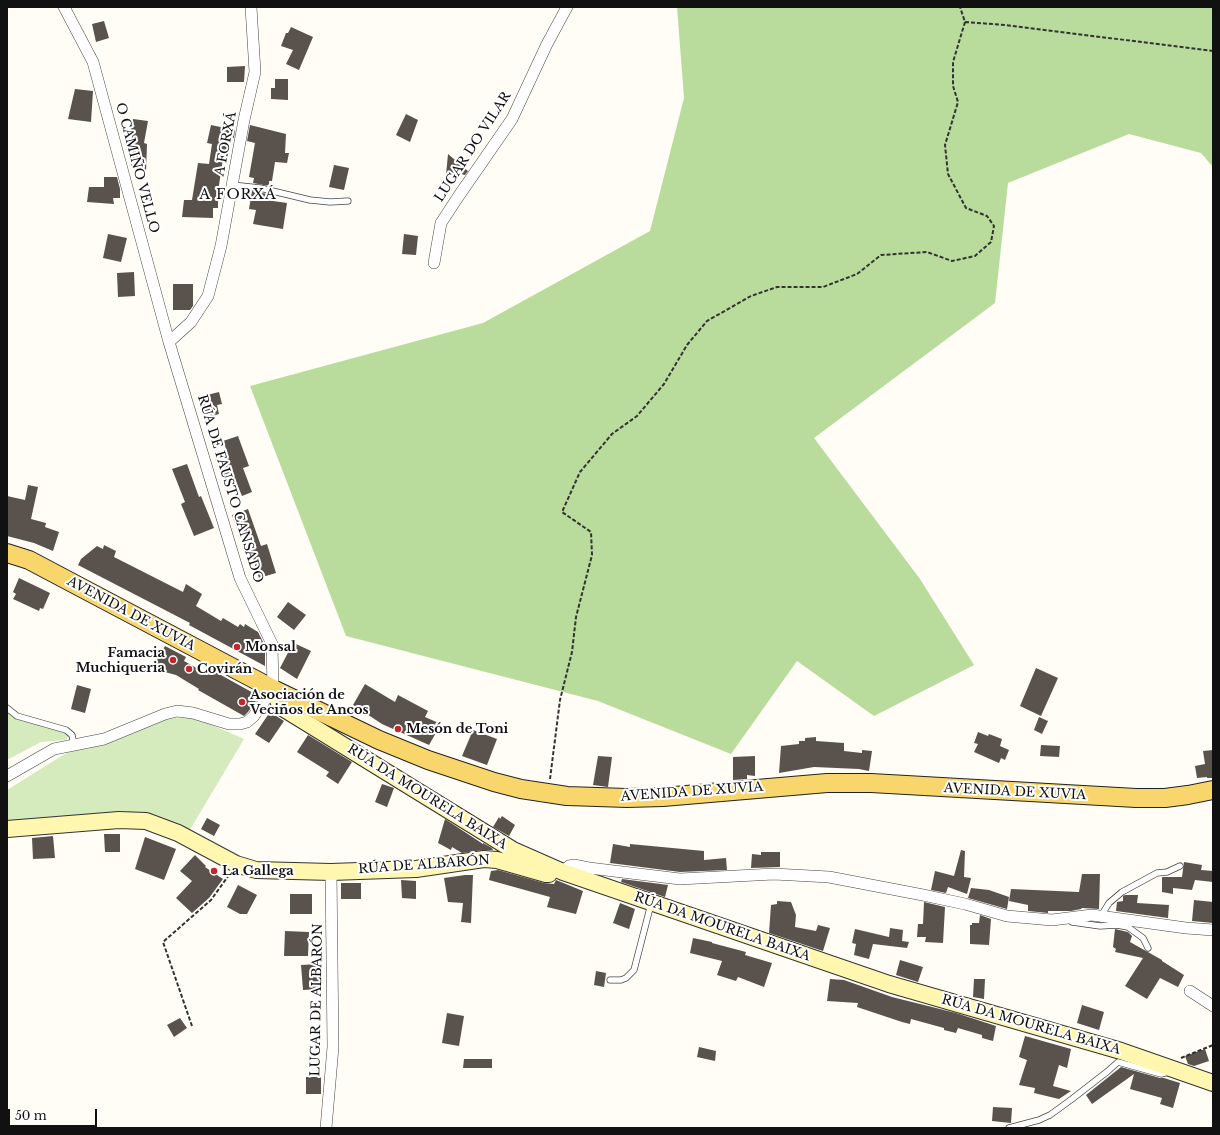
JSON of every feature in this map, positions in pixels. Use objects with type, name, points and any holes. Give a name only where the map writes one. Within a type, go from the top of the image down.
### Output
[{"type":"main road","name":"AVENIDA DE XUVIA","points":[[7,553],[29,560],[273,689],[379,740],[428,760],[494,782],[548,793],[590,797],[663,797],[827,783],[1136,798],[1165,798],[1213,790]]},
{"type":"street","name":"O CAMIÑO VELLO","points":[[64,7],[93,62],[169,342]]},
{"type":"street","name":"A FORXÁ","points":[[169,342],[190,322],[208,296],[221,246],[244,120],[255,72],[251,7]]},
{"type":"street","name":"LUGAR DO VILAR","points":[[434,263],[441,223],[512,119],[566,7]]},
{"type":"street","name":"RÚA DE FAUSTO CANSADO","points":[[169,342],[240,578],[272,644],[273,689]]},
{"type":"street","points":[[7,776],[54,749],[104,739],[164,714],[178,711],[193,713],[229,724],[240,724],[247,722],[253,717],[273,689]]},
{"type":"street","name":"RÚA DA MOURELA BAIXA","points":[[273,689],[281,707],[513,850],[563,872],[889,984],[1121,1051],[1213,1083]]},
{"type":"street","name":"RÚA DE ALBARÓN","points":[[7,829],[119,820],[146,821],[178,833],[236,864],[256,870],[332,872],[416,869],[484,859],[497,860],[546,874],[563,872]]},
{"type":"street","points":[[563,872],[569,866],[574,865],[680,879],[774,874],[829,878],[923,895],[964,904],[1007,916],[1052,920],[1092,915],[1186,928],[1213,930]]},
{"type":"street","name":"LUGAR DE ALBARÓN","points":[[326,1128],[333,1047],[332,872]]},
{"type":"street","points":[[1190,991],[1213,1006]]},
{"type":"lane","points":[[232,186],[260,188],[310,200],[330,202],[348,201]]},
{"type":"lane","points":[[7,708],[17,716],[66,730],[72,736],[74,745]]},
{"type":"lane","points":[[1101,916],[1109,903],[1122,892],[1157,873],[1167,872],[1180,866]]},
{"type":"lane","points":[[610,980],[622,980],[634,970],[651,902]]},
{"type":"lane","points":[[1052,920],[1100,926],[1117,925],[1128,928],[1143,938],[1148,948]]},
{"type":"lane","points":[[1009,1128],[1039,1120],[1050,1115],[1078,1095],[1118,1062],[1161,1074],[1165,1073],[1170,1067]]},
{"type":"path","points":[[548,793],[560,700],[572,652],[576,616],[592,555],[591,532],[562,512],[580,472],[612,434],[637,416],[664,384],[687,345],[707,321],[751,296],[777,287],[823,287],[857,274],[881,255],[927,252],[952,261],[975,256],[990,242],[994,226],[987,216],[966,208],[948,174],[945,145],[958,102],[953,86],[953,62],[965,22],[960,7]]},
{"type":"path","points":[[965,22],[1005,25],[1213,51]]},
{"type":"path","points":[[192,1026],[162,942],[211,900],[236,864]]},
{"type":"path","points":[[1170,1067],[1183,1056],[1213,1045]]},
{"type":"green space","points":[[677,7],[1213,7],[1213,167],[1201,153],[1129,134],[1008,183],[995,303],[814,438],[920,579],[974,665],[874,716],[797,661],[731,754],[598,701],[346,636],[250,386],[483,323],[650,231],[684,98]]},
{"type":"green space","points":[[7,712],[61,731],[68,736],[68,738],[65,740],[41,742],[7,760]]},
{"type":"green space","points":[[191,718],[203,721],[244,739],[188,833],[159,820],[7,824],[7,790],[63,755],[74,750],[97,746],[160,720]]},
{"type":"building","points":[[104,21],[109,38],[96,42],[92,24]]},
{"type":"building","points":[[291,27],[313,37],[299,70],[286,64],[293,50],[281,46],[286,33],[288,33]]},
{"type":"building","points":[[245,66],[244,82],[227,82],[227,67]]},
{"type":"building","points":[[275,79],[288,79],[288,100],[271,99],[271,88],[275,88]]},
{"type":"building","points":[[75,89],[93,91],[91,122],[68,119]]},
{"type":"building","points":[[406,114],[418,120],[410,142],[396,135]]},
{"type":"building","points":[[133,119],[148,121],[144,143],[147,144],[146,172],[131,168],[132,132],[130,132]]},
{"type":"building","points":[[211,125],[235,130],[234,138],[231,137],[227,160],[223,159],[217,198],[218,208],[213,208],[213,218],[182,217],[184,200],[192,200],[198,163],[209,164],[212,144],[207,143]]},
{"type":"building","points":[[250,125],[286,134],[285,153],[289,153],[287,163],[275,162],[272,181],[269,181],[269,186],[253,183],[254,178],[249,177],[255,143],[247,141]]},
{"type":"building","points":[[448,154],[468,171],[465,175],[461,174],[460,177],[446,175]]},
{"type":"building","points":[[334,165],[349,168],[344,190],[329,187]]},
{"type":"building","points":[[104,177],[117,177],[120,189],[120,198],[113,198],[114,204],[87,202],[89,187],[104,187]]},
{"type":"building","points":[[252,191],[267,194],[266,200],[287,203],[283,229],[253,224],[256,210],[249,209]]},
{"type":"building","points":[[108,234],[127,238],[121,262],[103,258]]},
{"type":"building","points":[[404,234],[418,236],[416,255],[402,254]]},
{"type":"building","points":[[134,272],[135,296],[118,297],[117,273]]},
{"type":"building","points":[[173,284],[193,284],[193,306],[190,310],[173,310]]},
{"type":"building","points":[[219,392],[222,404],[217,405],[219,414],[205,418],[199,397]]},
{"type":"building","points":[[238,436],[249,466],[243,468],[252,492],[242,496],[232,472],[221,476],[214,455],[227,451],[223,441]]},
{"type":"building","points":[[187,464],[199,497],[201,496],[214,528],[194,536],[181,504],[185,502],[172,469]]},
{"type":"building","points":[[28,485],[38,487],[31,519],[46,523],[45,527],[59,532],[53,551],[34,543],[7,536],[7,496],[25,500]]},
{"type":"building","points":[[248,509],[261,546],[267,544],[276,573],[259,578],[245,534],[239,536],[232,515]]},
{"type":"building","points":[[104,545],[116,551],[114,557],[183,592],[186,584],[202,594],[196,606],[221,621],[223,618],[238,627],[240,624],[244,627],[245,624],[258,632],[265,646],[265,666],[189,625],[190,623],[78,565],[81,559],[97,546],[103,549]]},
{"type":"building","points":[[19,578],[50,593],[43,609],[40,608],[39,611],[13,599],[16,594],[13,592]]},
{"type":"building","points":[[288,602],[306,615],[294,630],[277,617]]},
{"type":"building","points":[[296,644],[311,651],[297,679],[280,668],[292,645]]},
{"type":"building","points":[[165,646],[186,657],[184,661],[207,674],[210,669],[257,695],[258,698],[244,716],[198,690],[199,689],[176,675],[153,667]]},
{"type":"building","points":[[1036,668],[1058,678],[1041,716],[1020,706]]},
{"type":"building","points":[[365,684],[395,702],[398,695],[428,711],[425,717],[441,724],[429,745],[382,724],[353,705]]},
{"type":"building","points":[[77,685],[91,689],[85,713],[71,709]]},
{"type":"building","points":[[270,712],[284,721],[269,743],[255,734]]},
{"type":"building","points":[[1039,717],[1048,721],[1042,734],[1034,730]]},
{"type":"building","points":[[473,730],[497,739],[487,765],[462,756]]},
{"type":"building","points":[[978,732],[1002,739],[1000,746],[1009,750],[1005,760],[1001,758],[999,763],[974,752],[978,744],[974,743]]},
{"type":"building","points":[[308,735],[352,762],[338,784],[326,776],[329,772],[297,752]]},
{"type":"building","points":[[816,737],[816,741],[844,743],[844,751],[862,753],[862,750],[872,751],[869,771],[859,769],[814,767],[779,773],[781,746],[799,744],[799,741],[805,741],[805,738]]},
{"type":"building","points":[[1041,745],[1060,746],[1059,757],[1040,756]]},
{"type":"building","points":[[1213,750],[1213,778],[1197,778],[1195,766],[1205,764],[1203,751]]},
{"type":"building","points":[[598,756],[612,757],[608,787],[593,785]]},
{"type":"building","points":[[755,756],[755,776],[747,775],[747,779],[733,780],[733,757]]},
{"type":"building","points":[[382,784],[394,788],[387,807],[375,802]]},
{"type":"building","points":[[502,816],[515,825],[509,836],[493,827],[499,817],[500,819]]},
{"type":"building","points":[[207,818],[220,825],[214,836],[201,829]]},
{"type":"building","points":[[445,819],[493,850],[462,853],[452,847],[451,850],[438,843]]},
{"type":"building","points":[[104,834],[120,834],[120,852],[105,852]]},
{"type":"building","points":[[53,836],[55,858],[33,859],[32,838]]},
{"type":"building","points":[[145,837],[176,849],[164,880],[135,869]]},
{"type":"building","points":[[613,844],[630,847],[630,844],[704,851],[704,860],[726,858],[727,870],[680,872],[610,863]]},
{"type":"building","points":[[961,850],[965,851],[964,877],[971,878],[967,894],[948,887],[946,893],[931,890],[935,871],[954,876]]},
{"type":"building","points":[[761,852],[780,852],[780,867],[751,868],[752,854],[761,855]]},
{"type":"building","points":[[195,855],[206,866],[205,867],[223,879],[209,898],[192,913],[176,898],[192,881],[180,871]]},
{"type":"building","points":[[1184,862],[1202,865],[1201,870],[1213,871],[1213,882],[1195,880],[1192,890],[1173,888],[1173,894],[1162,892],[1162,877],[1182,877]]},
{"type":"building","points":[[498,870],[544,883],[554,884],[556,880],[583,891],[576,914],[547,907],[550,897],[489,880],[491,871]]},
{"type":"building","points":[[1082,874],[1100,874],[1099,909],[1082,908],[1071,911],[1048,911],[1048,913],[1028,911],[1028,905],[1009,901],[1011,889],[1079,892]]},
{"type":"building","points":[[473,875],[471,923],[461,922],[463,903],[448,902],[444,878]]},
{"type":"building","points":[[622,879],[668,885],[665,897],[621,882]]},
{"type":"building","points":[[401,880],[416,881],[416,899],[402,898]]},
{"type":"building","points":[[341,883],[361,883],[361,899],[341,899]]},
{"type":"building","points":[[238,885],[257,895],[247,914],[240,914],[227,907]]},
{"type":"building","points":[[971,888],[989,890],[1009,897],[1007,909],[968,898]]},
{"type":"building","points":[[290,894],[312,894],[312,914],[290,914]]},
{"type":"building","points":[[1138,895],[1137,903],[1169,905],[1168,918],[1116,911],[1117,902],[1123,901],[1123,896]]},
{"type":"building","points":[[1194,900],[1213,902],[1213,923],[1192,921]]},
{"type":"building","points":[[777,901],[791,902],[796,915],[795,927],[816,931],[818,925],[830,928],[823,951],[769,933],[771,905],[777,904]]},
{"type":"building","points":[[924,902],[945,907],[943,943],[925,942],[926,937],[917,937],[918,924],[923,924]]},
{"type":"building","points":[[620,903],[635,909],[629,929],[613,923]]},
{"type":"building","points":[[980,915],[991,919],[989,945],[970,944],[970,925],[972,925],[972,923],[979,923]]},
{"type":"building","points":[[890,928],[903,930],[902,941],[909,942],[907,948],[873,944],[869,959],[854,955],[856,944],[852,943],[855,929],[889,937]]},
{"type":"building","points":[[1115,929],[1128,932],[1132,936],[1130,942],[1162,960],[1184,975],[1178,987],[1160,978],[1147,999],[1125,986],[1143,958],[1115,952],[1116,949],[1113,947]]},
{"type":"building","points":[[285,931],[309,932],[308,956],[284,956]]},
{"type":"building","points":[[693,938],[746,952],[745,955],[772,963],[764,987],[738,977],[736,981],[717,975],[722,961],[690,953]]},
{"type":"building","points":[[900,960],[923,967],[918,982],[896,975]]},
{"type":"building","points":[[318,964],[320,989],[303,990],[301,965]]},
{"type":"building","points":[[596,971],[606,973],[604,987],[594,985]]},
{"type":"building","points":[[830,979],[844,980],[892,997],[956,1013],[996,1026],[993,1041],[982,1038],[982,1035],[958,1028],[956,1033],[944,1030],[944,1028],[911,1019],[910,1024],[902,1022],[857,1007],[858,1003],[827,1001]]},
{"type":"building","points":[[974,979],[985,979],[984,999],[973,997]]},
{"type":"building","points":[[1082,1005],[1104,1012],[1099,1030],[1077,1023]]},
{"type":"building","points":[[447,1013],[464,1016],[459,1046],[442,1043]]},
{"type":"building","points":[[180,1018],[187,1028],[174,1037],[167,1025]]},
{"type":"building","points":[[1025,1036],[1071,1049],[1067,1068],[1059,1065],[1053,1086],[1071,1091],[1059,1099],[1034,1093],[1035,1088],[1019,1085],[1027,1060],[1019,1057]]},
{"type":"building","points":[[699,1047],[716,1051],[715,1061],[697,1057]]},
{"type":"building","points":[[1205,1049],[1209,1061],[1194,1066],[1188,1064],[1185,1056]]},
{"type":"building","points":[[464,1059],[492,1059],[492,1068],[463,1068]]},
{"type":"building","points":[[1121,1067],[1180,1083],[1173,1108],[1160,1104],[1162,1098],[1130,1089],[1134,1074],[1092,1104],[1086,1095]]},
{"type":"building","points":[[306,1077],[321,1077],[321,1094],[306,1094]]},
{"type":"building","points":[[993,1107],[1012,1108],[1011,1123],[992,1121]]},
{"type":"place","name":"Monsal","points":[[237,647]]},
{"type":"place","name":"Famacia Muchiqueria","points":[[173,660]]},
{"type":"place","name":"Covirán","points":[[189,669]]},
{"type":"place","name":"Asociación de Veciños de Ancos","points":[[242,702]]},
{"type":"place","name":"Mesón de Toni","points":[[398,729]]},
{"type":"place","name":"La Gallega","points":[[214,871]]},
{"type":"district","name":"A FORXÁ","points":[[238,195]]}]
